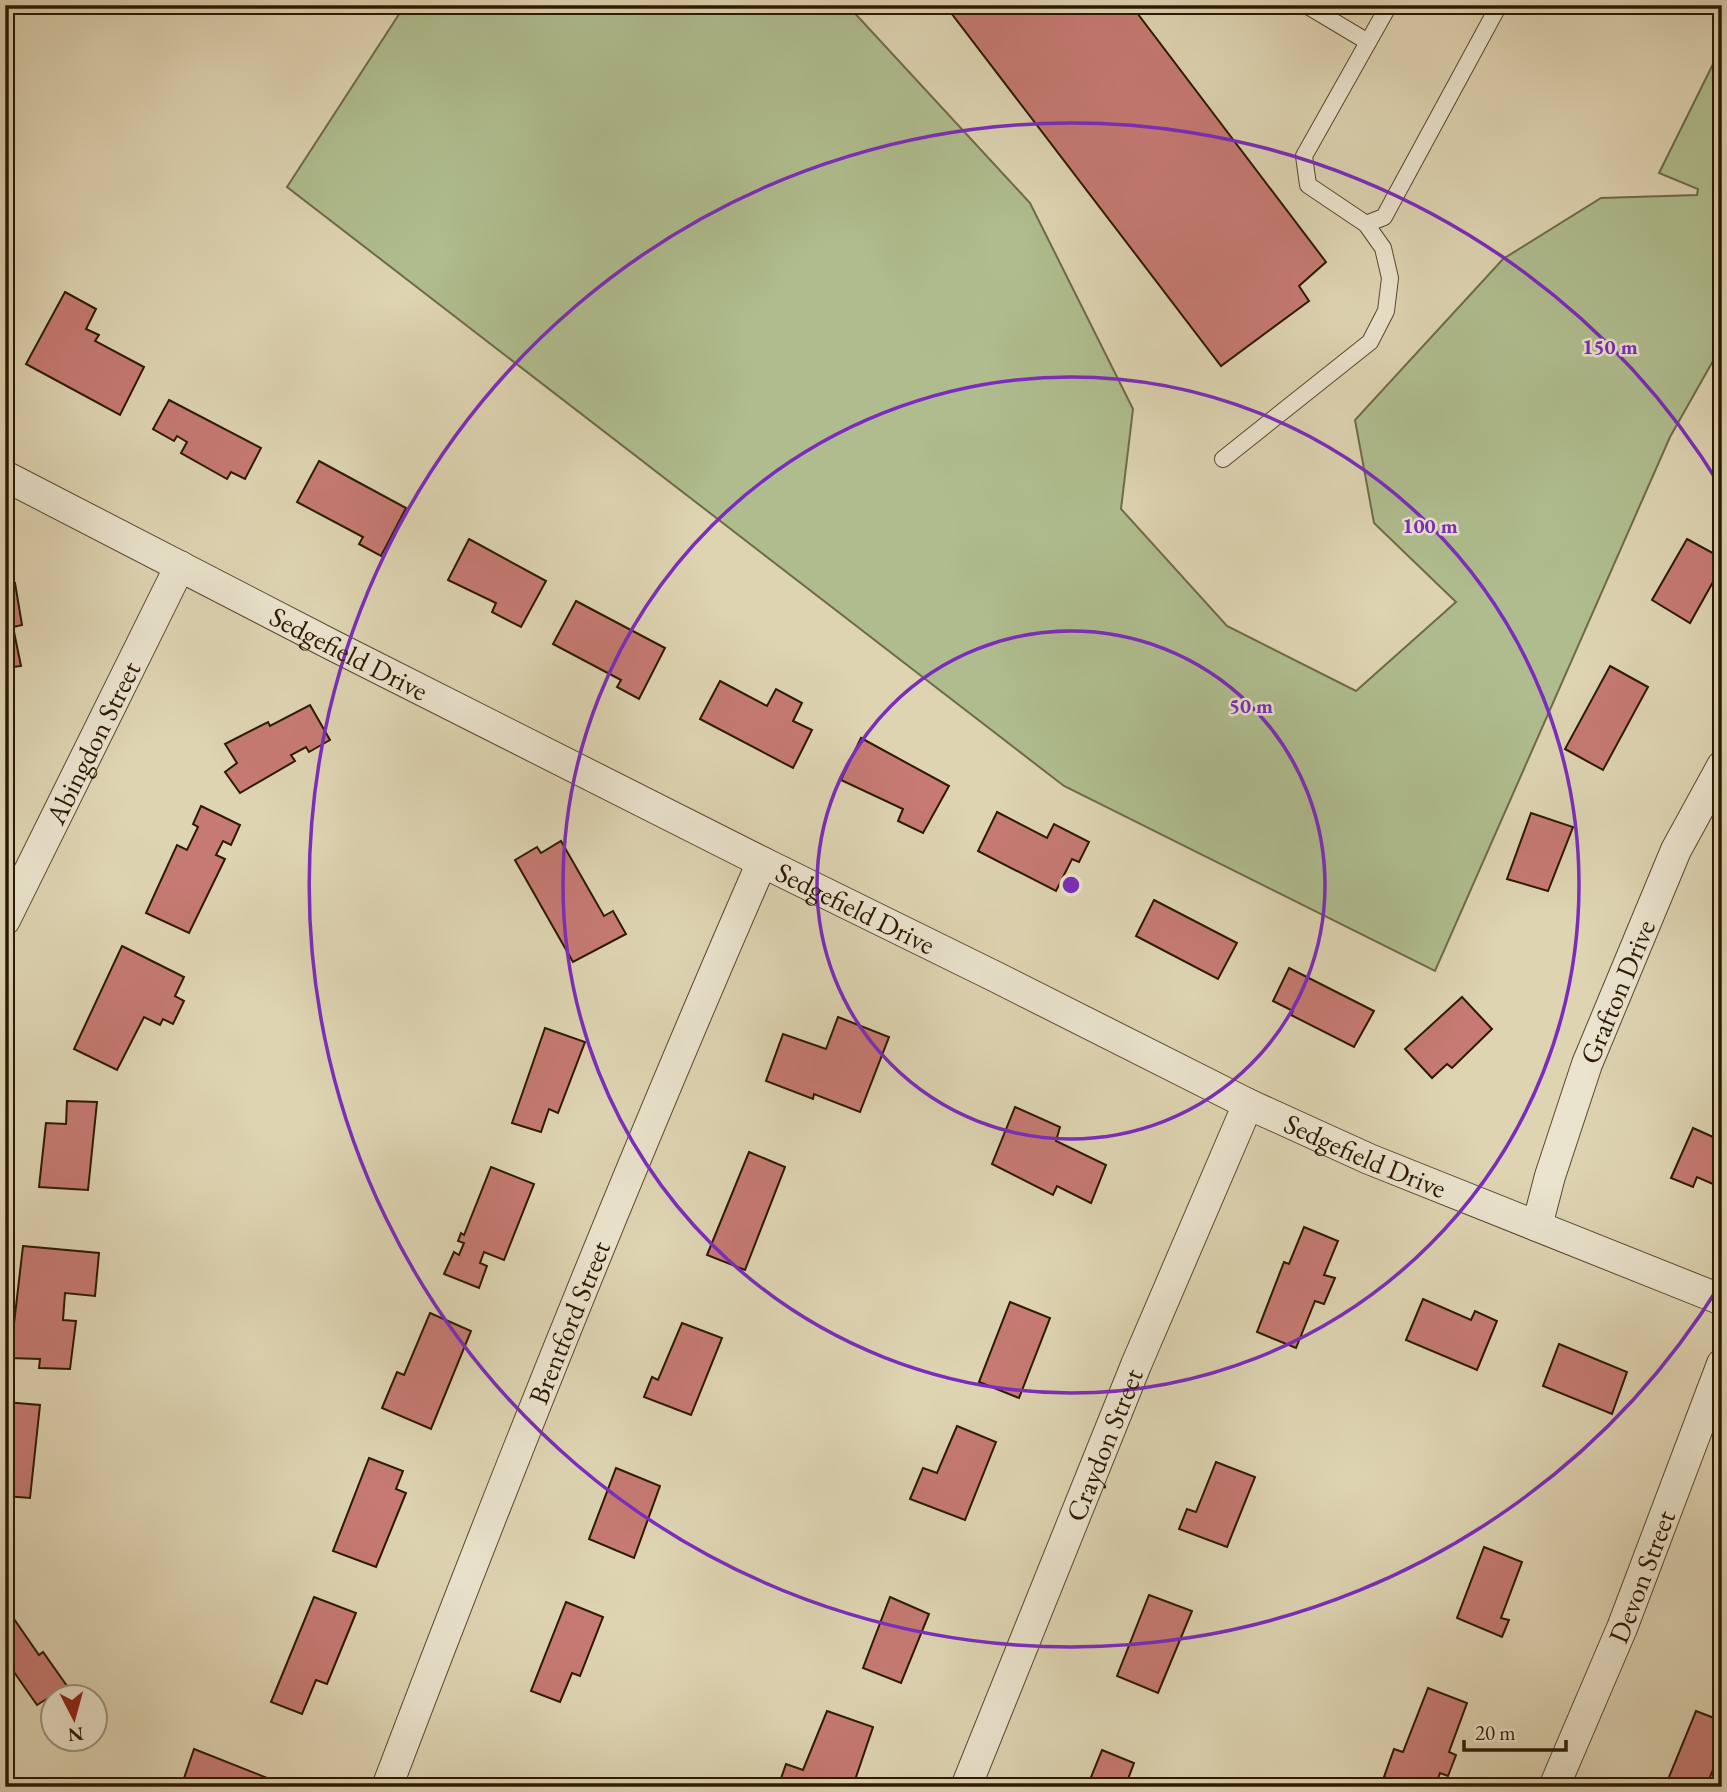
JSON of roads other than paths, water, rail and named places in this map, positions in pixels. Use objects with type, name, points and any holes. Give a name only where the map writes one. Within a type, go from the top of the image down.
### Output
[{"type":"street","name":"Sedgefield Drive","points":[[5,476],[334,646],[1248,1104],[1369,1158],[1722,1300]]},
{"type":"street","name":"Abingdon Street","points":[[5,920],[180,566]]},
{"type":"street","name":"Grafton Drive","points":[[1536,1226],[1587,1064],[1676,849],[1722,766]]},
{"type":"street","name":"Brentford Street","points":[[387,1787],[595,1257],[762,862]]},
{"type":"street","name":"Craydon Street","points":[[966,1787],[1136,1365],[1248,1104]]},
{"type":"street","name":"Devon Street","points":[[1554,1787],[1622,1628],[1722,1364]]},
{"type":"lane","points":[[1306,5],[1368,43]]},
{"type":"lane","points":[[1223,459],[1370,342],[1386,311],[1390,278],[1383,248],[1366,224],[1308,186],[1304,156],[1389,5]]},
{"type":"lane","points":[[1366,224],[1384,217],[1499,5]]}]
